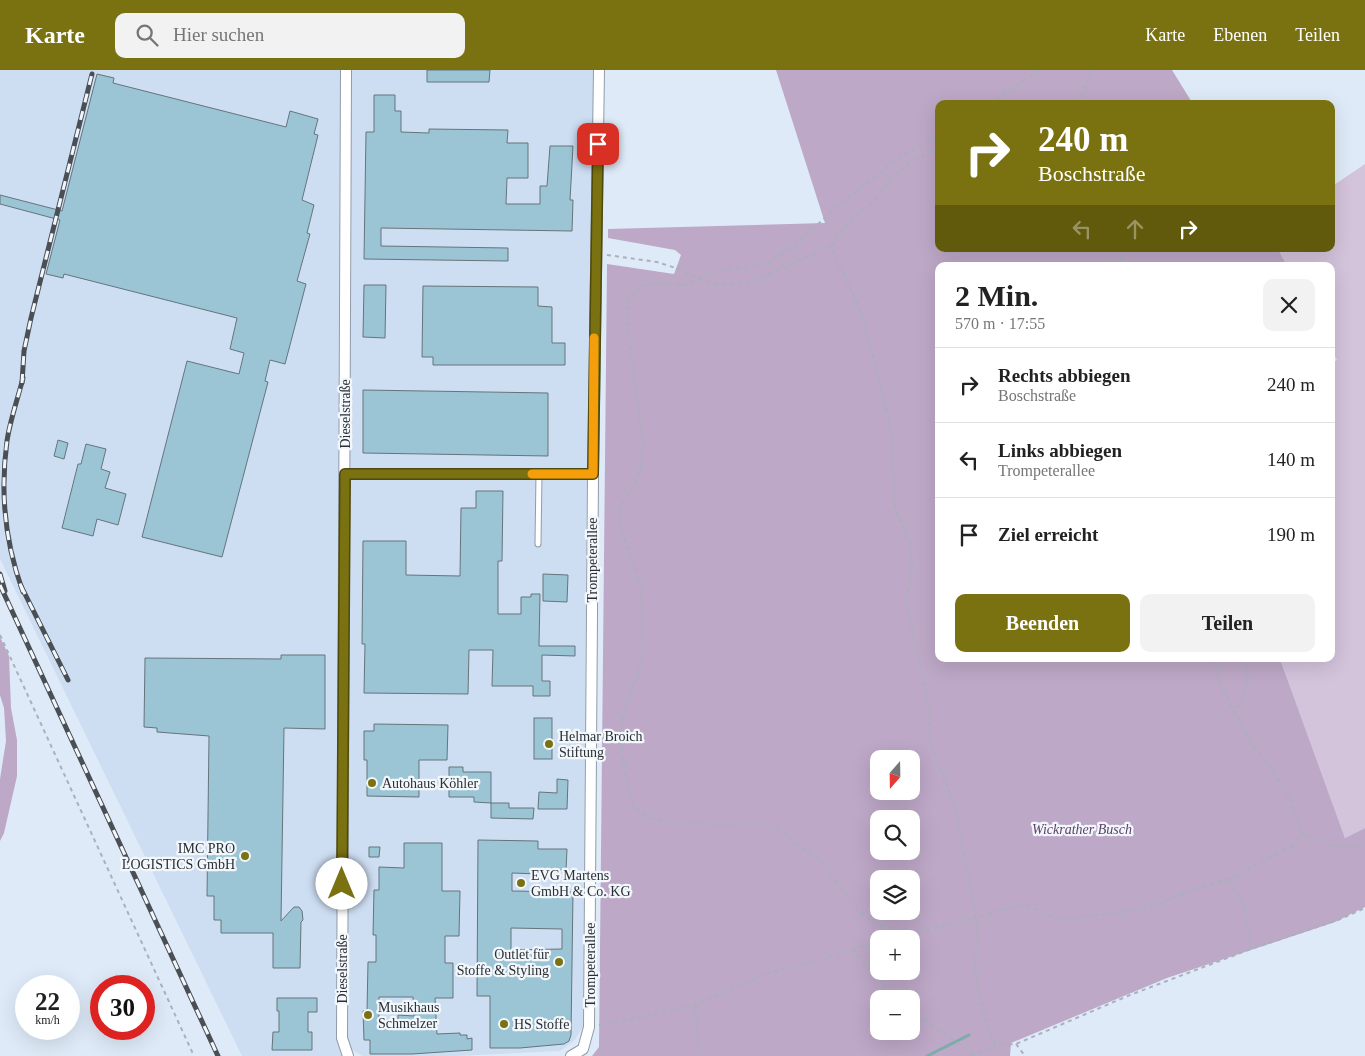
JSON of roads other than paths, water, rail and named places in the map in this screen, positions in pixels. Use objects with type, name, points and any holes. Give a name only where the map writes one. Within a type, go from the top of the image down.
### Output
[{"type":"street","name":"Dieselstraße","points":[[346,70],[342,1038],[348,1056]]},
{"type":"street","name":"Trompeterallee","points":[[571,1056],[583,1049],[590,1027],[593,474],[599,70]]},
{"type":"street","points":[[345,474],[593,474]]},
{"type":"lane","points":[[538,544],[539,474]]},
{"type":"waterway","points":[[927,1056],[969,1035]]},
{"type":"railway","points":[[22,383],[24,351],[31,318],[92,74]]},
{"type":"railway","points":[[23,378],[8,433],[4,498],[8,536],[23,592]]},
{"type":"railway","points":[[0,574],[5,591]]},
{"type":"railway","points":[[0,585],[218,1056]]},
{"type":"railway","points":[[21,586],[68,680]]},
{"type":"place","name":"Helmar Broich Stiftung","points":[[549,744]]},
{"type":"place","name":"Autohaus Köhler","points":[[372,783]]},
{"type":"place","name":"IMC PRO LOGISTICS GmbH","points":[[245,856]]},
{"type":"place","name":"EVG Martens GmbH & Co. KG","points":[[521,883]]},
{"type":"place","name":"Outlet für Stoffe & Styling","points":[[559,962]]},
{"type":"place","name":"Musikhaus Schmelzer","points":[[368,1015]]},
{"type":"place","name":"HS Stoffe","points":[[504,1024]]},
{"type":"park label","name":"Wickrather Busch","points":[[1082,829]]}]
